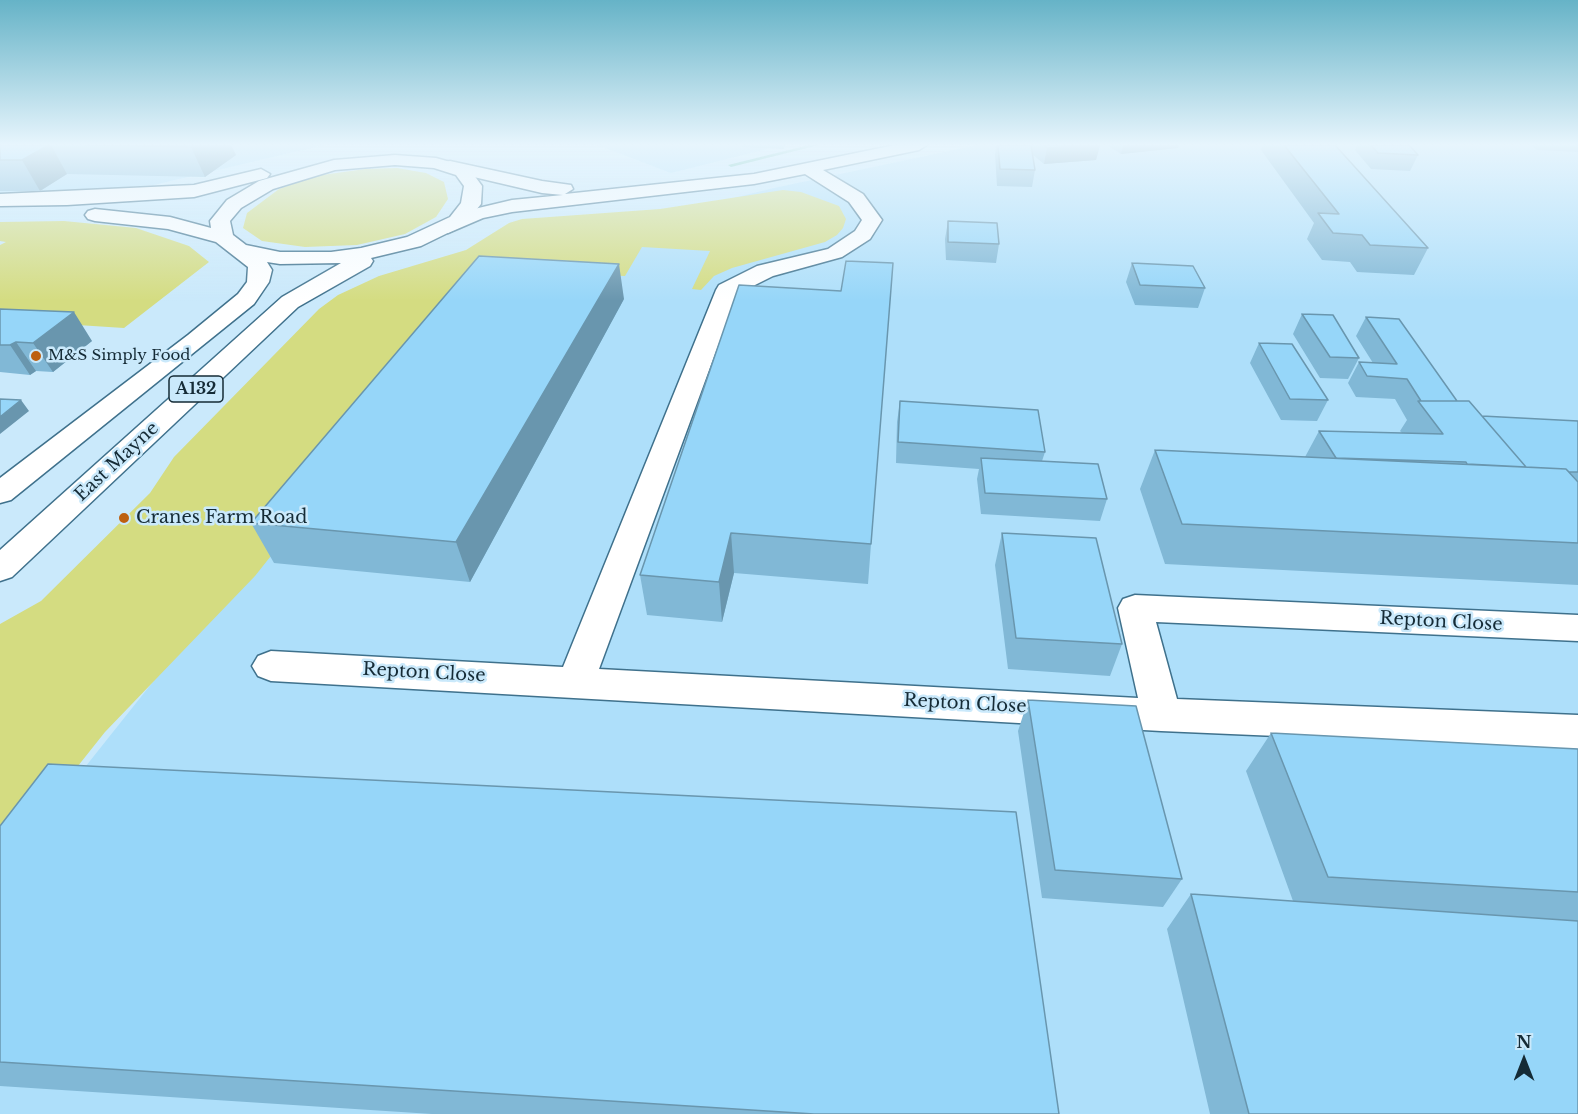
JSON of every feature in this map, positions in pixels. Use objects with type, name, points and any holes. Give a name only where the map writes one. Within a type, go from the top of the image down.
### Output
[{"type":"main road","points":[[0,200],[89,197]]},
{"type":"main road","points":[[46,199],[191,201],[222,197]]},
{"type":"main road","name":"A132","points":[[0,493],[197,340],[246,298],[258,282],[261,270],[257,263],[231,244],[220,221],[234,204],[246,197]]},
{"type":"main road","name":"A132","points":[[231,244],[280,258],[322,258],[361,254],[414,242],[448,227],[464,214],[473,197]]},
{"type":"main road","points":[[448,227],[477,214],[512,206],[591,197]]},
{"type":"main road","points":[[576,681],[728,290],[765,271],[835,253],[862,235],[872,220],[854,197]]},
{"type":"main road","points":[[0,215],[55,213],[130,217],[189,226],[231,244]]},
{"type":"main road","name":"East Mayne","points":[[0,569],[290,302],[352,266],[414,242]]},
{"type":"main road","name":"Repton Close","points":[[271,666],[1161,715],[1135,608],[1578,628]]},
{"type":"main road","points":[[1161,715],[1578,732]]},
{"type":"shaded area","points":[[737,197],[1578,197],[1578,1114],[0,1114],[0,874],[491,257]]},
{"type":"green space","points":[[268,197],[448,197],[448,199],[436,217],[405,234],[357,245],[305,247],[262,241],[243,228],[247,213]]},
{"type":"green space","points":[[738,197],[815,197],[839,206],[846,219],[837,235],[825,242],[732,268],[714,276],[701,290],[692,289],[710,251],[642,247],[625,276],[497,271],[255,576],[105,732],[0,864],[0,624],[41,601],[150,493],[174,457],[319,309],[338,295],[379,276],[466,250],[509,223],[522,219],[660,209]]},
{"type":"green space","points":[[64,221],[136,228],[189,246],[209,262],[124,328],[0,320],[0,245],[6,242],[0,241],[0,222]]},
{"type":"building","points":[[1325,197],[1382,197],[1428,248],[1370,245],[1362,235],[1333,233],[1318,213],[1339,214]]},
{"type":"building","points":[[948,221],[997,223],[999,244],[948,242]]},
{"type":"building","points":[[479,256],[619,264],[456,542],[251,523]]},
{"type":"building","points":[[846,261],[893,263],[871,544],[731,533],[719,582],[640,575],[739,285],[841,291]]},
{"type":"building","points":[[1132,263],[1193,266],[1205,288],[1140,285]]},
{"type":"building","points":[[0,309],[74,312],[33,343],[16,342],[10,345],[0,345]]},
{"type":"building","points":[[1302,314],[1333,315],[1359,358],[1330,357]]},
{"type":"building","points":[[1366,317],[1399,319],[1457,401],[1421,401],[1407,379],[1367,376],[1359,362],[1397,364]]},
{"type":"building","points":[[1259,343],[1292,344],[1328,400],[1290,399]]},
{"type":"building","points":[[0,399],[21,400],[0,417]]},
{"type":"building","points":[[900,401],[1038,410],[1045,452],[898,442]]},
{"type":"building","points":[[1418,401],[1469,401],[1526,467],[1467,464],[1466,462],[1336,458],[1319,431],[1443,434]]},
{"type":"building","points":[[1482,416],[1578,421],[1578,472],[1569,472],[1566,469],[1526,467]]},
{"type":"building","points":[[1155,450],[1566,469],[1578,482],[1578,543],[1182,524]]},
{"type":"building","points":[[981,458],[1098,464],[1107,499],[985,493]]},
{"type":"building","points":[[1002,533],[1096,538],[1122,644],[1016,638]]},
{"type":"building","points":[[1028,700],[1136,706],[1182,879],[1055,870]]},
{"type":"building","points":[[1271,733],[1578,749],[1578,892],[1328,877]]},
{"type":"building","points":[[48,764],[1016,812],[1059,1114],[814,1114],[0,1062],[0,826]]},
{"type":"building","points":[[1191,894],[1578,921],[1578,1114],[1249,1114]]},
{"type":"place","name":"M&S Simply Food","points":[[36,356]]},
{"type":"place","name":"Cranes Farm Road","points":[[124,518]]}]
